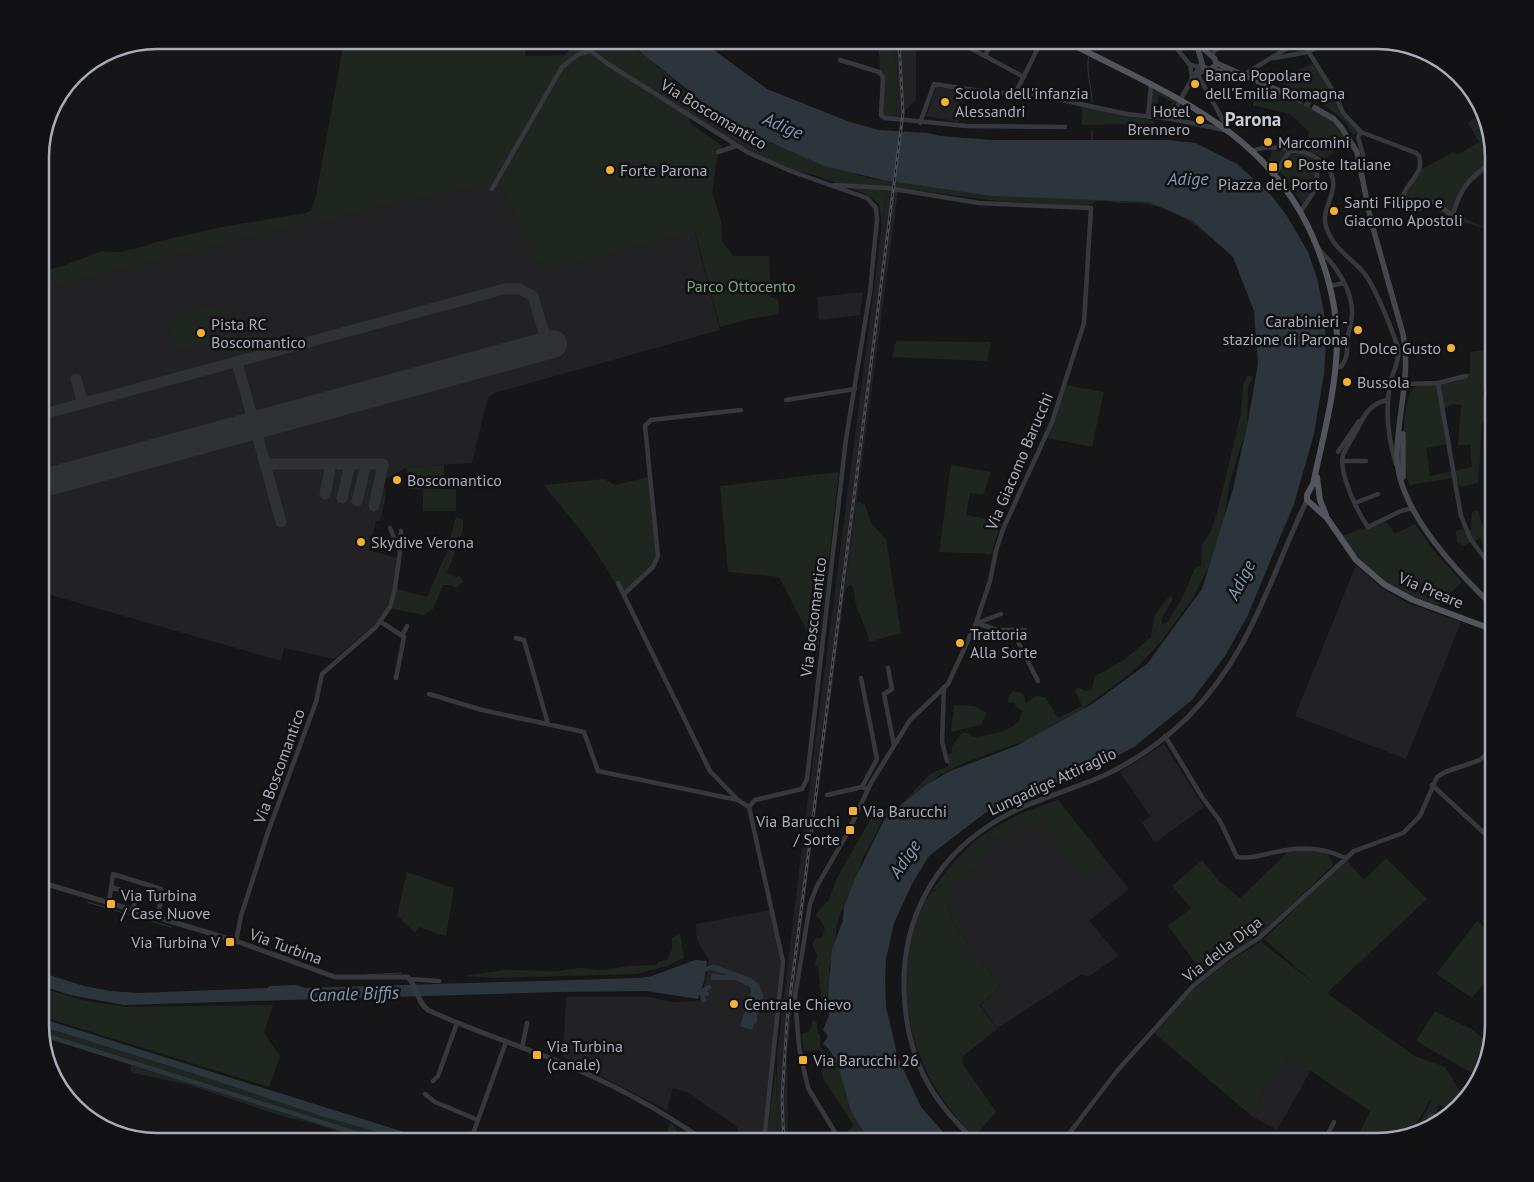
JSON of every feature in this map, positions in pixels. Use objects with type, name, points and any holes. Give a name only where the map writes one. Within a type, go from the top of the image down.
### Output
[{"type":"main road","points":[[1081,49],[1180,100],[1229,131],[1252,150],[1276,174],[1301,211]]},
{"type":"main road","points":[[1198,49],[1201,63],[1209,69],[1243,74]]},
{"type":"main road","points":[[1204,49],[1216,63],[1282,92]]},
{"type":"main road","points":[[1201,63],[1211,56]]},
{"type":"main road","points":[[1209,69],[1216,63]]},
{"type":"main road","points":[[1315,108],[1334,119],[1349,136],[1357,152],[1371,221],[1404,334],[1405,384],[1397,466],[1403,484],[1413,508],[1442,553],[1485,598]]},
{"type":"main road","name":"Lungadige Attiraglio","points":[[1301,211],[1318,248],[1330,286],[1337,342],[1336,366],[1330,406],[1310,500]]},
{"type":"main road","points":[[1403,484],[1404,394]]},
{"type":"main road","name":"Lungadige Attiraglio","points":[[1310,500],[1320,496],[1317,466]]},
{"type":"main road","points":[[1310,500],[1313,490],[1320,496]]},
{"type":"main road","name":"Via Preare","points":[[1320,496],[1327,518]]},
{"type":"main road","name":"Via Preare","points":[[1310,500],[1327,518],[1356,560],[1389,588],[1412,600],[1485,627]]},
{"type":"street","points":[[972,49],[1024,77]]},
{"type":"street","points":[[985,56],[988,49]]},
{"type":"street","points":[[1015,94],[1038,49]]},
{"type":"street","points":[[1177,49],[1190,65],[1192,78]]},
{"type":"street","points":[[1211,56],[1217,49]]},
{"type":"street","points":[[1243,74],[1286,49]]},
{"type":"street","points":[[1306,49],[1335,94],[1343,113],[1361,132],[1419,156],[1421,161],[1419,171],[1402,198],[1407,207],[1424,209],[1433,202],[1453,214],[1459,192],[1485,167]]},
{"type":"street","points":[[1273,58],[1308,52],[1314,49]]},
{"type":"street","name":"Via Boscomantico","points":[[492,189],[562,67],[585,51],[591,51],[608,64],[736,146],[793,172],[867,198],[876,208],[877,219],[870,292],[846,439],[807,779],[802,789],[754,800],[749,807]]},
{"type":"street","points":[[840,60],[879,72],[883,77],[881,115],[892,120],[920,123],[1066,127]]},
{"type":"street","points":[[1190,65],[1201,63]]},
{"type":"street","points":[[1172,119],[1180,100],[1201,63]]},
{"type":"street","points":[[1192,78],[1209,69]]},
{"type":"street","points":[[1198,75],[1229,131]]},
{"type":"street","points":[[920,123],[934,84],[1042,96],[1229,131]]},
{"type":"street","points":[[1148,117],[1151,85]]},
{"type":"street","points":[[1361,132],[1358,138],[1366,166],[1361,171]]},
{"type":"street","points":[[718,152],[736,146]]},
{"type":"street","points":[[1252,150],[1267,147],[1309,154],[1326,166],[1333,183],[1324,216],[1325,227],[1338,249],[1367,277],[1393,332],[1398,352],[1399,357],[1391,380],[1387,400],[1388,431],[1397,466]]},
{"type":"street","points":[[1276,174],[1290,150]]},
{"type":"street","points":[[1301,211],[1317,187],[1316,173],[1319,168]]},
{"type":"street","name":"Via Giacomo Barucchi","points":[[834,185],[896,189],[979,203],[1091,208],[1084,323],[1052,422],[1003,529],[996,551],[990,582],[976,623],[948,684],[910,720],[865,788]]},
{"type":"street","name":"Lungadige Attiraglio","points":[[1318,248],[1328,257],[1344,282],[1349,294],[1352,314],[1346,359],[1341,367],[1336,366]]},
{"type":"street","points":[[1330,286],[1344,282]]},
{"type":"street","points":[[1337,342],[1347,342]]},
{"type":"street","points":[[1405,374],[1415,384]]},
{"type":"street","points":[[1405,384],[1438,383],[1466,376]]},
{"type":"street","points":[[1438,383],[1461,516],[1470,538],[1485,559]]},
{"type":"street","points":[[786,400],[855,389]]},
{"type":"street","points":[[1338,452],[1357,424],[1376,403],[1387,400]]},
{"type":"street","points":[[624,594],[653,567],[658,556],[647,422],[741,410]]},
{"type":"street","points":[[1362,419],[1343,456],[1343,461],[1346,478],[1355,503],[1368,527],[1401,511],[1413,508]]},
{"type":"street","points":[[1388,431],[1400,429]]},
{"type":"street","points":[[1343,461],[1366,461]]},
{"type":"street","points":[[1355,503],[1378,494]]},
{"type":"street","name":"Lungadige Attiraglio","points":[[967,1133],[953,1121],[925,1080],[906,1024],[903,969],[906,946],[915,914],[923,895],[949,858],[991,824],[1034,803],[1104,775],[1166,736],[1216,687],[1245,642],[1274,579],[1300,514],[1310,500]]},
{"type":"street","points":[[390,528],[400,552]]},
{"type":"street","name":"Via Boscomantico","points":[[236,941],[241,916],[268,832],[316,702],[322,674],[381,622],[390,607],[395,588],[401,531]]},
{"type":"street","points":[[618,583],[710,771],[738,800],[749,807],[783,962],[765,1133]]},
{"type":"street","points":[[976,623],[1001,614]]},
{"type":"street","points":[[381,622],[404,637],[396,678]]},
{"type":"street","points":[[976,623],[998,630],[1025,630]]},
{"type":"street","points":[[402,636],[407,626]]},
{"type":"street","points":[[1012,630],[1038,681]]},
{"type":"street","points":[[516,638],[524,640],[548,724]]},
{"type":"street","points":[[888,668],[892,689],[884,694],[894,745]]},
{"type":"street","name":"Via Giacomo Barucchi","points":[[836,1133],[806,1082],[798,1038],[795,997],[810,904],[817,886],[847,834],[877,759],[861,678]]},
{"type":"street","name":"Via Giacomo Barucchi","points":[[944,686],[942,742],[947,761]]},
{"type":"street","points":[[429,694],[482,710],[584,732],[598,772],[738,800]]},
{"type":"street","points":[[1166,736],[1202,797],[1220,821],[1235,856],[1255,858],[1275,852],[1314,848],[1345,858]]},
{"type":"street","name":"Via della Diga","points":[[1071,1133],[1117,1071],[1181,998],[1210,972],[1247,947],[1275,924],[1354,851],[1403,833],[1416,822],[1432,785],[1438,777],[1445,772],[1480,760],[1485,755]]},
{"type":"street","points":[[1432,785],[1485,834]]},
{"type":"street","points":[[827,795],[865,788]]},
{"type":"street","points":[[109,902],[113,874],[161,889],[163,894],[157,916]]},
{"type":"street","name":"Via Turbina","points":[[49,885],[236,941],[335,977],[400,976],[411,980],[439,981]]},
{"type":"street","points":[[111,887],[135,894],[134,910]]},
{"type":"street","points":[[411,980],[418,1002],[428,1010],[614,1087],[663,1113],[693,1133]]},
{"type":"street","points":[[433,1081],[438,1076],[457,1023]]},
{"type":"street","points":[[522,1048],[527,1023]]},
{"type":"street","points":[[473,1133],[506,1042]]},
{"type":"street","points":[[424,1094],[435,1102],[478,1120]]},
{"type":"street","points":[[1328,1133],[1334,1122]]},
{"type":"shaded area","points":[[894,49],[916,49],[916,100],[896,120],[898,76]]},
{"type":"shaded area","name":"Scuola dell'infanzia Alessandri","points":[[936,87],[961,90],[959,122],[926,116]]},
{"type":"shaded area","points":[[499,112],[694,229],[720,330],[495,393],[489,397],[486,405],[472,463],[407,467],[386,479],[383,488],[386,488],[385,501],[380,521],[376,521],[369,550],[397,558],[392,592],[387,608],[377,623],[334,659],[284,648],[281,661],[49,595],[49,270],[222,227],[311,212]]},
{"type":"shaded area","points":[[888,179],[898,180],[813,832],[787,1053],[788,1133],[778,1133],[777,1053]]},
{"type":"shaded area","points":[[863,292],[860,315],[819,320],[817,297]]},
{"type":"shaded area","points":[[1356,565],[1384,590],[1408,603],[1461,622],[1406,759],[1295,716]]},
{"type":"shaded area","points":[[1164,744],[1204,807],[1155,843],[1142,823],[1150,816],[1120,772]]},
{"type":"shaded area","points":[[1058,800],[1129,889],[1089,921],[1119,956],[1088,977],[1082,974],[997,1028],[980,1005],[1001,987],[954,925],[944,896],[933,889],[972,843],[991,829],[1020,814]]},
{"type":"shaded area","name":"Centrale Chievo","points":[[770,910],[781,966],[763,1133],[739,1133],[737,1127],[689,1093],[673,1088],[667,1110],[563,1057],[566,997],[649,997],[673,1002],[699,1001],[705,983],[709,960],[697,940],[696,924]]},
{"type":"shaded area","points":[[1287,1054],[1311,1070],[1277,1130],[1253,1117],[1263,1090]]},
{"type":"shaded area","points":[[1432,1100],[1439,1104],[1436,1110],[1440,1113],[1419,1124]]},
{"type":"green space","name":"Parco Ottocento","points":[[342,49],[525,49],[525,56],[565,55],[570,49],[633,49],[652,57],[657,67],[663,70],[692,98],[697,94],[766,138],[772,144],[792,148],[792,152],[822,160],[855,174],[871,178],[888,179],[882,225],[879,204],[866,194],[815,175],[787,169],[742,148],[738,142],[724,136],[689,113],[690,123],[721,145],[722,151],[718,153],[712,193],[721,220],[722,241],[733,256],[769,256],[771,297],[778,300],[779,314],[749,319],[720,327],[695,231],[558,266],[537,262],[496,174],[484,184],[361,210],[321,223],[286,227],[49,287],[49,270],[102,251],[127,253],[156,242],[190,234],[239,224],[304,215],[311,210],[316,196]]},
{"type":"green space","points":[[879,49],[894,49],[898,76],[896,120],[883,118]]},
{"type":"green space","points":[[1317,62],[1329,81],[1342,110],[1358,125],[1358,132],[1353,135],[1344,121],[1327,107],[1274,80]]},
{"type":"green space","points":[[1259,87],[1270,92],[1276,91],[1316,110],[1333,123],[1347,140],[1326,159],[1306,150],[1309,132],[1290,114],[1253,105]]},
{"type":"green space","points":[[1152,88],[1177,101],[1171,117],[1149,116]],"holes":[[[1159,95],[1172,102],[1168,114],[1155,113]]]},
{"type":"green space","points":[[1082,105],[1154,121],[1154,124],[1082,125]]},
{"type":"green space","points":[[1476,117],[1482,129],[1485,172],[1461,192],[1454,213],[1484,227],[1441,214],[1432,204],[1426,206],[1421,211],[1404,209],[1400,195],[1420,170],[1454,152],[1457,155],[1479,142],[1468,123]]},
{"type":"green space","points":[[1272,150],[1308,155],[1324,166],[1303,206],[1286,178],[1269,160]]},
{"type":"green space","points":[[898,180],[922,186],[1113,196],[1167,204],[1213,234],[1212,239],[1173,212],[1145,204],[1103,201],[1089,206],[998,201],[898,188]]},
{"type":"green space","name":"Pista RC Boscomantico","points":[[214,307],[226,315],[232,337],[176,351],[169,329],[174,322],[188,312]]},
{"type":"green space","points":[[896,341],[991,342],[987,361],[892,357]]},
{"type":"green space","points":[[1485,350],[1483,360],[1485,363],[1485,387],[1482,393],[1485,400],[1485,419],[1482,423],[1478,483],[1461,487],[1453,478],[1409,485],[1405,463],[1404,424],[1408,399],[1412,389],[1417,386],[1455,382],[1470,373],[1470,352]],"holes":[[[1452,404],[1461,405],[1458,445],[1470,445],[1472,467],[1430,476],[1426,448],[1449,444],[1444,409]]]},
{"type":"green space","points":[[1248,375],[1253,377],[1248,387],[1247,426],[1229,485],[1224,519],[1214,556],[1193,598],[1160,643],[1132,672],[1081,710],[1030,739],[966,762],[940,775],[890,816],[883,817],[864,855],[849,900],[841,911],[836,927],[836,937],[829,968],[830,976],[827,998],[831,1009],[823,1011],[818,968],[815,965],[817,955],[812,944],[816,938],[822,938],[825,928],[816,914],[829,900],[837,878],[878,806],[883,810],[900,806],[929,775],[948,766],[948,755],[952,752],[952,746],[962,733],[969,733],[973,737],[984,736],[1003,731],[1019,721],[1023,711],[1016,707],[1014,702],[1008,703],[1008,697],[1013,691],[1023,693],[1026,703],[1036,696],[1045,697],[1058,718],[1082,706],[1075,691],[1078,687],[1086,691],[1092,690],[1095,676],[1124,660],[1151,637],[1154,617],[1170,595],[1173,599],[1161,620],[1162,624],[1167,623],[1186,591],[1194,569],[1201,566],[1202,545],[1211,531],[1218,509],[1241,413],[1243,385]]},
{"type":"green space","points":[[1066,385],[1104,392],[1092,447],[1048,438]]},
{"type":"green space","points":[[444,465],[444,488],[408,489],[406,467]]},
{"type":"green space","points":[[951,465],[991,472],[983,495],[970,493],[966,515],[1002,522],[991,554],[939,552]]},
{"type":"green space","points":[[839,472],[818,653],[779,577],[728,572],[720,486]]},
{"type":"green space","points":[[649,477],[657,556],[651,567],[623,594],[586,537],[544,485],[604,479],[615,485]]},
{"type":"green space","points":[[423,489],[456,489],[456,511],[423,511]]},
{"type":"green space","points":[[857,502],[865,505],[871,523],[886,539],[901,633],[869,642],[856,605],[853,587],[851,584],[845,589]]},
{"type":"green space","points":[[1478,510],[1483,528],[1485,529],[1485,551],[1480,538],[1463,546],[1457,542],[1456,531],[1463,529],[1464,532],[1471,529],[1472,512]]},
{"type":"green space","points":[[456,517],[463,520],[463,531],[447,573],[456,577],[460,576],[463,582],[456,588],[451,585],[443,585],[433,609],[424,615],[389,608],[393,588],[427,597],[446,554]]},
{"type":"green space","points":[[1386,521],[1395,534],[1415,524],[1433,550],[1462,582],[1437,606],[1395,587],[1372,571],[1342,536]]},
{"type":"green space","points":[[954,705],[974,706],[987,713],[981,725],[951,732]]},
{"type":"green space","points":[[1058,800],[1107,862],[1084,876],[1040,821],[1001,840],[989,831],[1020,814]]},
{"type":"green space","points":[[980,837],[988,850],[976,860],[981,866],[972,872],[969,868],[944,896],[954,925],[1001,987],[979,1005],[997,1029],[962,1057],[963,1064],[996,1112],[978,1133],[972,1133],[956,1117],[928,1074],[918,1051],[911,1027],[907,1002],[909,950],[917,918],[933,890],[940,894],[933,889],[953,863]]},
{"type":"green space","points":[[1307,849],[1328,854],[1333,865],[1259,936],[1202,972],[1168,926],[1191,908],[1172,886],[1202,860],[1220,882],[1240,898],[1288,852]]},
{"type":"green space","points":[[1386,858],[1427,899],[1327,993],[1413,1055],[1445,1067],[1462,1092],[1446,1108],[1430,1100],[1416,1126],[1384,1133],[1359,1133],[1370,1111],[1288,1055],[1263,1090],[1253,1117],[1154,1033],[1189,993],[1226,963],[1261,942],[1316,985],[1264,939],[1346,859],[1364,880]]},
{"type":"green space","points":[[407,872],[454,888],[446,936],[419,927],[415,933],[397,915]]},
{"type":"green space","points":[[1477,921],[1485,927],[1485,982],[1472,998],[1436,974]]},
{"type":"green space","points":[[680,933],[684,958],[667,966],[637,974],[494,978],[464,976],[505,970],[559,971],[579,968],[604,970],[628,966],[656,965],[658,962],[667,960],[672,949],[672,938]]},
{"type":"green space","points":[[49,990],[82,1000],[125,1007],[273,1005],[264,1033],[280,1056],[269,1087],[49,1019]]},
{"type":"green space","points":[[1435,1011],[1471,1029],[1484,1039],[1482,1053],[1474,1074],[1416,1041]]},
{"type":"green space","points":[[813,1020],[817,1023],[820,1047],[840,1065],[872,1133],[845,1133],[854,1126],[823,1078],[821,1050],[804,1051],[801,1034],[810,1031]]},
{"type":"green space","points":[[49,1029],[195,1074],[327,1118],[341,1120],[385,1133],[341,1133],[288,1118],[189,1085],[134,1073],[130,1071],[131,1065],[143,1066],[104,1052],[93,1053],[84,1045],[49,1035]]},
{"type":"green space","points":[[776,1067],[778,1133],[767,1133]]},
{"type":"green space","points":[[671,1122],[678,1133],[666,1133]]},
{"type":"water","name":"Adige","points":[[637,49],[712,49],[767,89],[850,122],[879,130],[991,140],[1167,140],[1196,143],[1237,164],[1272,196],[1287,216],[1308,252],[1317,278],[1324,312],[1326,343],[1324,374],[1314,434],[1294,504],[1247,617],[1225,656],[1192,700],[1134,747],[1089,771],[1019,797],[985,813],[929,856],[913,882],[894,923],[886,959],[885,982],[886,1007],[898,1058],[921,1107],[944,1133],[866,1133],[852,1113],[837,1065],[829,1049],[823,1044],[828,1036],[823,1030],[829,1015],[828,992],[832,950],[843,920],[844,907],[855,879],[885,818],[926,785],[950,771],[1016,746],[1092,704],[1147,664],[1202,589],[1233,489],[1248,421],[1258,364],[1254,311],[1233,257],[1193,221],[1149,202],[992,196],[883,180],[824,166],[752,134],[704,103]]},
{"type":"water","points":[[695,960],[707,961],[704,982],[698,999],[646,991],[124,1005],[70,995],[49,988],[49,975],[84,986],[110,991],[139,993],[268,988],[269,986],[296,985],[306,988],[639,978],[652,976]]},
{"type":"water","points":[[713,964],[751,978],[759,984],[763,995],[762,1006],[757,1016],[757,1023],[754,1024],[752,1030],[740,1026],[751,992],[750,987],[736,980],[711,980],[711,974],[728,975],[711,970]]},
{"type":"water","points":[[49,1021],[407,1133],[380,1133],[327,1118],[195,1074],[49,1029]]},
{"type":"waterway","points":[[1089,55],[1088,73],[1092,102]]},
{"type":"waterway","points":[[1254,106],[1263,87]]},
{"type":"waterway","points":[[1092,131],[1092,141]]},
{"type":"waterway","points":[[87,902],[171,927]]},
{"type":"waterway","points":[[271,951],[300,962]]},
{"type":"waterway","name":"Canale Biffis","points":[[701,971],[712,967],[717,969]]},
{"type":"waterway","points":[[364,975],[401,973]]},
{"type":"waterway","name":"Canale Biffis","points":[[701,992],[709,987]]},
{"type":"waterway","name":"Canale Biffis","points":[[696,990],[707,994]]},
{"type":"waterway","name":"Canale Biffis","points":[[701,992],[704,1000]]},
{"type":"waterway","points":[[50,1037],[355,1133]]},
{"type":"taxiway","points":[[49,413],[504,289],[520,289],[533,296],[548,346]]},
{"type":"taxiway","points":[[237,362],[281,522]]},
{"type":"taxiway","points":[[76,379],[83,403]]},
{"type":"taxiway","points":[[265,464],[383,464],[374,506]]},
{"type":"taxiway","points":[[325,494],[331,464]]},
{"type":"taxiway","points":[[342,498],[350,464]]},
{"type":"taxiway","points":[[357,501],[366,464]]},
{"type":"runway","points":[[49,482],[553,344]]},
{"type":"tunnel","points":[[1282,92],[1315,108]]},
{"type":"railway","points":[[784,1133],[782,1098],[787,1021],[903,113],[899,49]]},
{"type":"place","name":"Banca Popolare dell'Emilia Romagna","points":[[1195,84]]},
{"type":"place","name":"Scuola dell'infanzia Alessandri","points":[[945,102]]},
{"type":"place","name":"Hotel Brennero","points":[[1200,120]]},
{"type":"place","name":"Marcomini","points":[[1268,142]]},
{"type":"place","name":"Poste Italiane","points":[[1288,164]]},
{"type":"place","name":"Piazza del Porto","points":[[1273,167]]},
{"type":"place","name":"Forte Parona","points":[[610,170]]},
{"type":"place","name":"Santi Filippo e Giacomo Apostoli","points":[[1334,211]]},
{"type":"place","name":"Carabinieri - stazione di Parona","points":[[1358,330]]},
{"type":"place","name":"Pista RC Boscomantico","points":[[201,333]]},
{"type":"place","name":"Dolce Gusto","points":[[1451,348]]},
{"type":"place","name":"Bussola","points":[[1347,382]]},
{"type":"place","name":"Boscomantico","points":[[397,480]]},
{"type":"place","name":"Skydive Verona","points":[[361,542]]},
{"type":"place","name":"Trattoria Alla Sorte","points":[[960,643]]},
{"type":"place","name":"Via Barucchi","points":[[853,811]]},
{"type":"place","name":"Via Barucchi / Sorte","points":[[850,830]]},
{"type":"place","name":"Via Turbina / Case Nuove","points":[[111,904]]},
{"type":"place","name":"Via Turbina V","points":[[230,942]]},
{"type":"place","name":"Centrale Chievo","points":[[734,1004]]},
{"type":"place","name":"Via Turbina (canale)","points":[[537,1055]]},
{"type":"place","name":"Via Barucchi 26","points":[[803,1060]]},
{"type":"district","name":"Parona","points":[[1253,119]]}]
